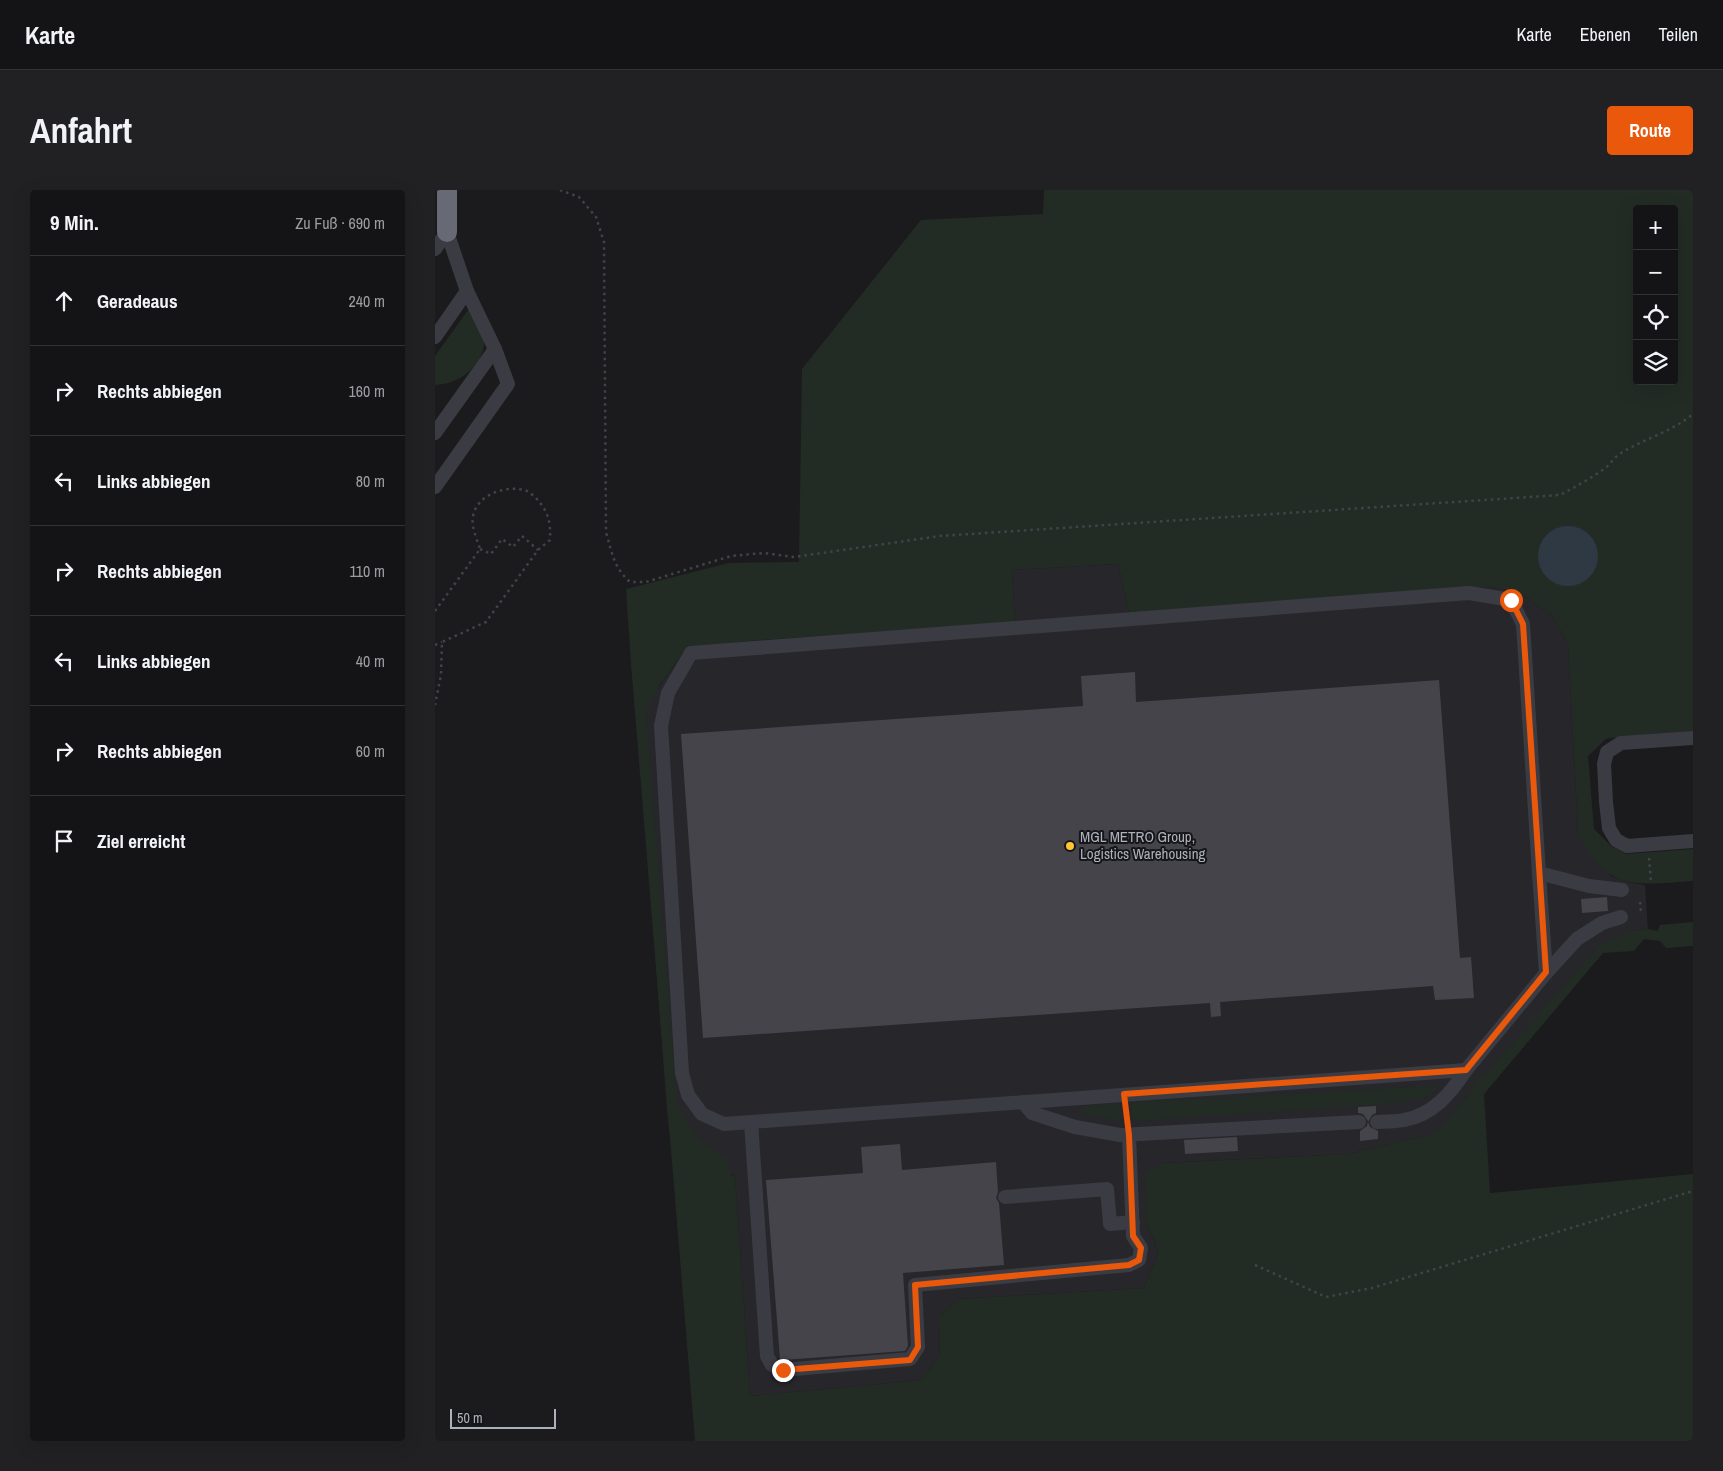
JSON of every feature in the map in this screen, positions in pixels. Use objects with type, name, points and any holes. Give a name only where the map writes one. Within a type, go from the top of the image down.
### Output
[{"type":"highway","points":[[447,190],[447,232]]},
{"type":"lane","points":[[435,250],[447,232]]},
{"type":"lane","points":[[435,487],[508,384],[495,349],[467,291],[447,232]]},
{"type":"lane","points":[[435,337],[467,291]]},
{"type":"lane","points":[[435,433],[495,349]]},
{"type":"lane","points":[[1466,1070],[724,1124],[702,1114],[688,1096],[682,1073],[661,726],[667,693],[691,653],[1469,594],[1511,600],[1523,624],[1546,972]]},
{"type":"lane","points":[[1693,738],[1621,743],[1607,752],[1604,764],[1609,828],[1616,840],[1627,846],[1693,841]]},
{"type":"lane","points":[[1539,873],[1589,886],[1622,890]]},
{"type":"lane","points":[[1377,1122],[1404,1120],[1422,1115],[1448,1096],[1466,1070],[1546,972],[1577,939],[1602,923],[1621,917]]},
{"type":"lane","points":[[1023,1102],[1031,1113],[1075,1127],[1120,1135],[1359,1122]]},
{"type":"lane","points":[[751,1122],[767,1356],[772,1365],[783,1370],[910,1360],[918,1347],[915,1285],[1129,1265],[1139,1260],[1141,1248],[1133,1236],[1129,1135]]},
{"type":"lane","points":[[1005,1197],[1107,1189],[1110,1224],[1133,1222]]},
{"type":"path","points":[[560,190],[579,197],[595,217],[604,242],[606,532],[615,562],[621,574],[630,582],[645,582],[731,556],[764,554],[794,557],[940,536],[1560,495],[1607,467],[1619,454],[1685,421],[1693,414]]},
{"type":"path","points":[[435,645],[486,622],[538,550],[550,540],[551,527],[545,507],[528,491],[498,490],[482,500],[473,515],[474,529],[480,549],[491,554],[502,539],[513,547],[522,536],[538,550]]},
{"type":"path","points":[[435,611],[480,549]]},
{"type":"path","points":[[435,705],[441,675],[442,642]]},
{"type":"path","points":[[1648,844],[1651,882]]},
{"type":"path","points":[[1640,902],[1641,913]]},
{"type":"path","points":[[1124,1094],[1129,1135]]},
{"type":"path","points":[[1255,1265],[1326,1297],[1371,1288],[1693,1191]]},
{"type":"shaded area","points":[[1044,190],[1693,190],[1693,731],[1606,739],[1588,756],[1594,829],[1611,846],[1626,854],[1693,849],[1693,881],[1639,883],[1624,880],[1611,875],[1599,865],[1588,851],[1578,831],[1568,644],[1552,615],[1518,592],[1490,587],[1129,613],[1118,564],[1012,570],[1015,623],[748,641],[686,649],[659,686],[646,712],[677,1102],[697,1135],[709,1147],[728,1159],[731,1175],[735,1176],[750,1396],[922,1380],[940,1353],[939,1318],[958,1299],[1144,1288],[1158,1253],[1154,1239],[1145,1223],[1146,1173],[1162,1163],[1349,1154],[1435,1133],[1471,1093],[1478,1076],[1483,1077],[1601,944],[1632,931],[1648,929],[1658,931],[1660,925],[1693,922],[1693,946],[1666,948],[1660,941],[1644,939],[1634,951],[1603,953],[1484,1094],[1490,1193],[1693,1174],[1693,1441],[695,1441],[626,589],[729,563],[799,562],[802,369],[921,220],[1043,214]]},
{"type":"shaded area","points":[[468,310],[474,311],[482,333],[484,348],[482,354],[469,372],[457,380],[435,385],[435,356]]},
{"type":"shaded area","points":[[1568,526],[1585,531],[1593,539],[1598,556],[1593,573],[1585,581],[1568,586],[1551,581],[1543,573],[1538,556],[1543,539],[1551,531]]},
{"type":"shaded area","points":[[1118,564],[1129,613],[1490,587],[1518,592],[1552,615],[1568,644],[1578,831],[1597,863],[1611,876],[1645,885],[1648,929],[1632,931],[1592,955],[1436,1133],[1349,1154],[1162,1163],[1145,1223],[1154,1239],[1158,1253],[1144,1288],[958,1299],[939,1318],[940,1353],[922,1380],[750,1396],[735,1176],[671,1148],[637,717],[686,649],[748,641],[1015,623],[1012,570]]},
{"type":"shaded area","points":[[1439,1086],[1427,1097],[1397,1103],[1136,1121],[1131,1111],[1134,1102]]},
{"type":"shaded area","points":[[1116,1103],[1121,1108],[1121,1119],[1117,1120],[1084,1114],[1082,1112],[1082,1108],[1085,1106]]},
{"type":"building","name":"MGL METRO Group, Logistics Warehousing","points":[[1135,672],[1136,702],[1439,680],[1460,958],[1471,957],[1474,998],[1435,1000],[1433,986],[1220,1002],[1221,1016],[1211,1017],[1210,1003],[703,1038],[681,734],[1083,706],[1081,676]]},
{"type":"building","points":[[1607,897],[1608,911],[1582,913],[1581,899]]},
{"type":"building","points":[[1376,1106],[1376,1113],[1372,1115],[1368,1122],[1370,1127],[1378,1131],[1378,1139],[1360,1141],[1360,1131],[1367,1126],[1368,1121],[1363,1114],[1358,1113],[1358,1107]]},
{"type":"building","points":[[1237,1137],[1238,1151],[1185,1154],[1184,1140]]},
{"type":"building","points":[[900,1144],[902,1170],[996,1162],[998,1192],[996,1198],[999,1203],[1004,1265],[903,1273],[908,1346],[905,1351],[780,1359],[766,1180],[863,1173],[861,1147]]},
{"type":"place","name":"MGL METRO Group, Logistics Warehousing","points":[[1070,846]]},
{"type":"route","points":[[783,1370],[910,1360],[918,1347],[915,1285],[1129,1265],[1139,1260],[1141,1248],[1133,1236],[1129,1135],[1124,1094],[1466,1070],[1546,972],[1523,624],[1511,600]]}]
